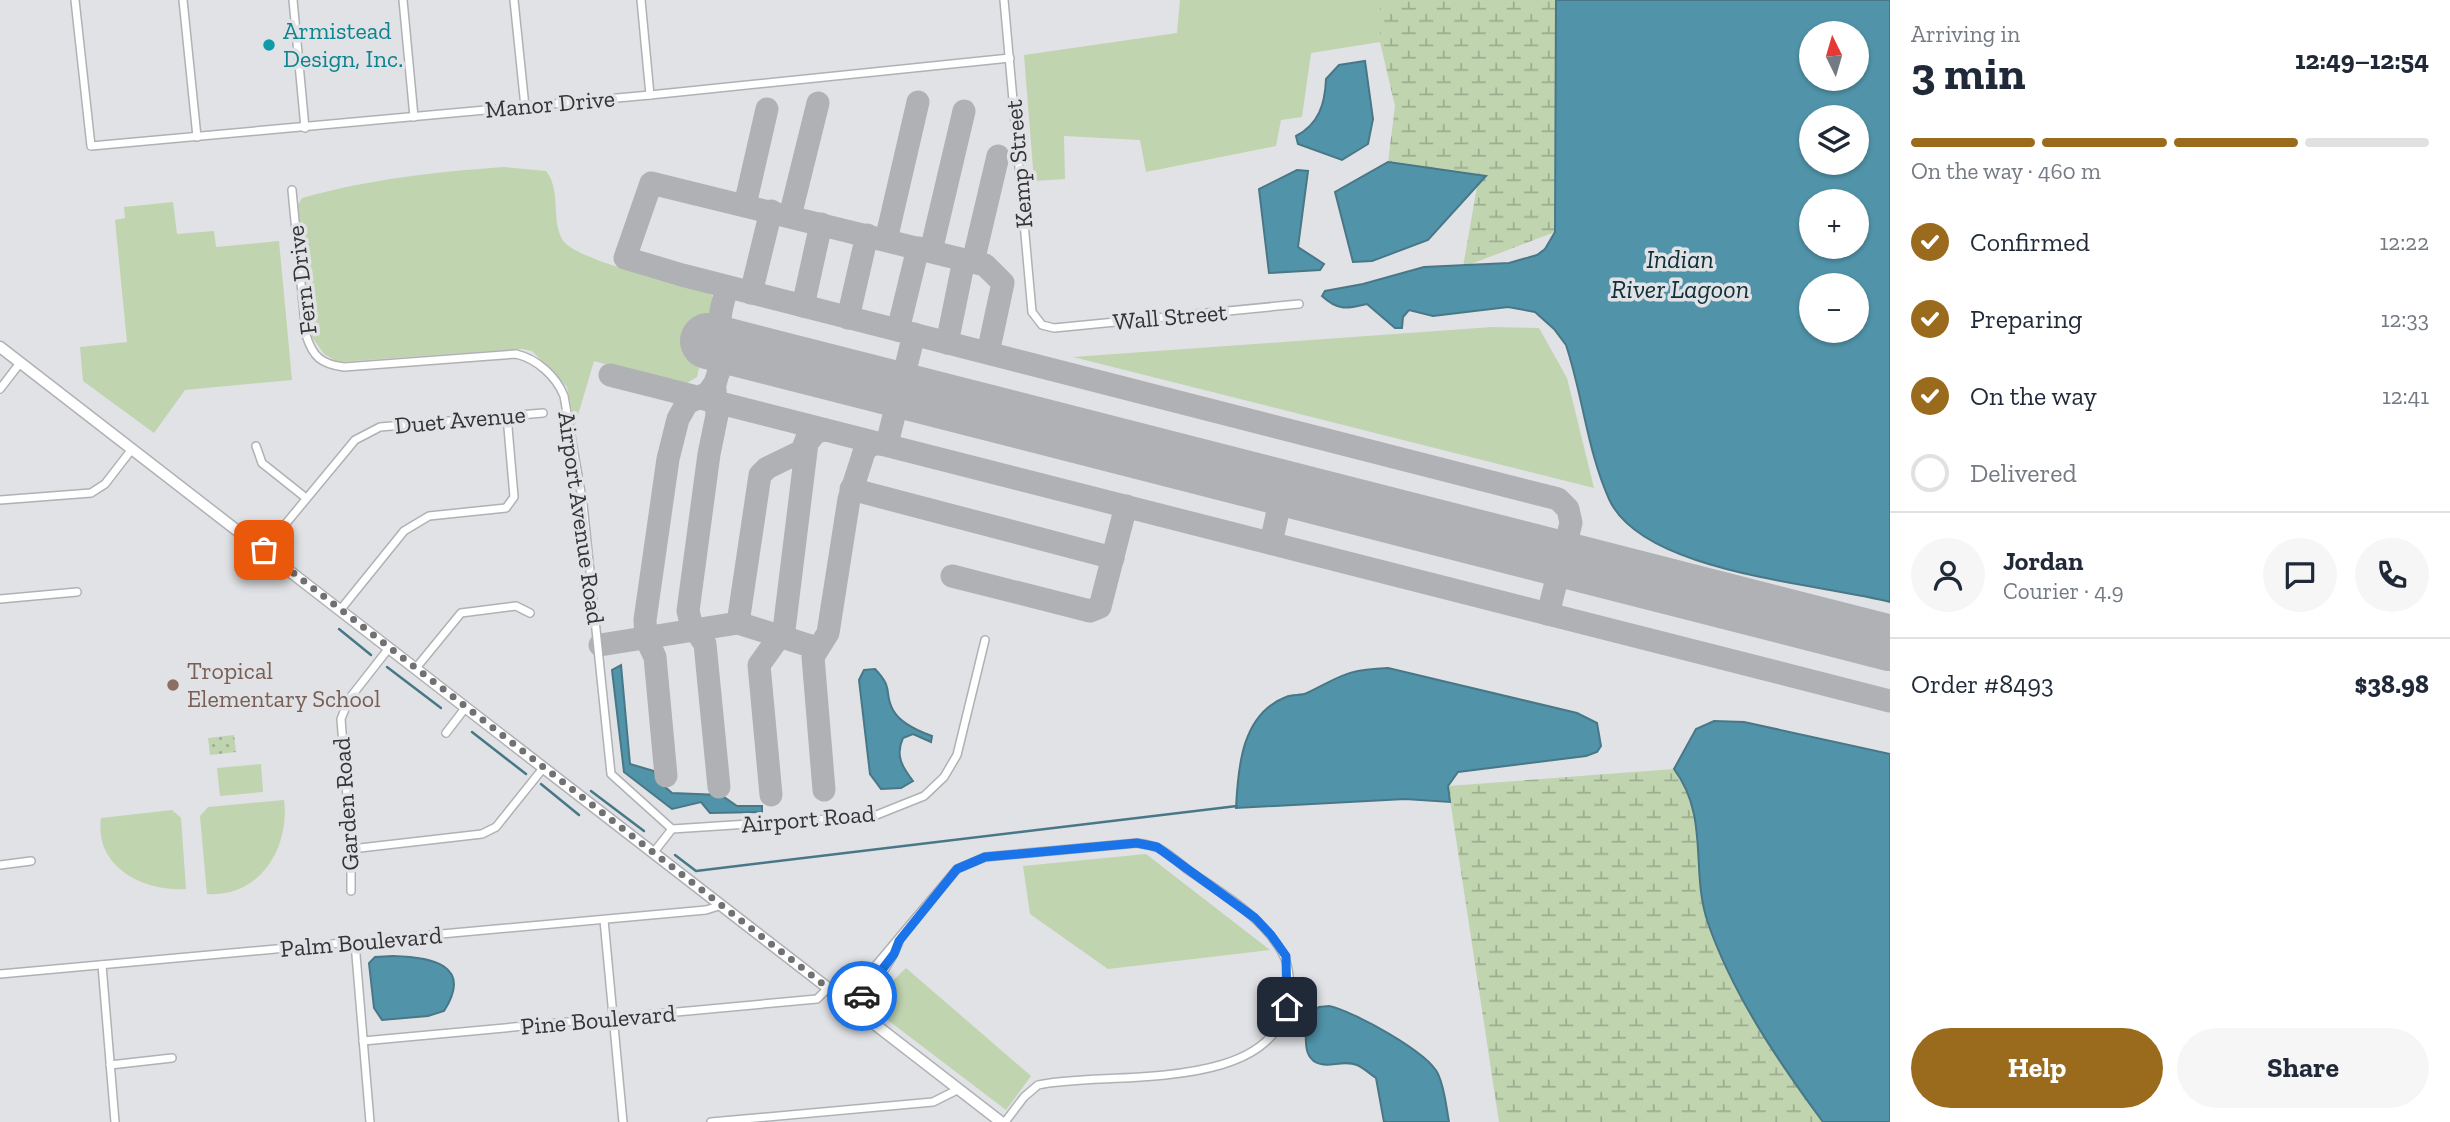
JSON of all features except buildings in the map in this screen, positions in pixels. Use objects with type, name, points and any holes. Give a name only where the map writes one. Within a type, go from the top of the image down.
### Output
[{"type":"main road","points":[[0,347],[1003,1122]]},
{"type":"street","name":"Manor Drive","points":[[75,0],[90,146],[525,107],[1010,58]]},
{"type":"street","points":[[183,0],[197,137]]},
{"type":"street","points":[[293,0],[305,128]]},
{"type":"street","points":[[403,0],[414,117]]},
{"type":"street","points":[[514,0],[525,107]]},
{"type":"street","points":[[641,0],[650,95]]},
{"type":"street","name":"Kemp Street","points":[[1004,0],[1032,312],[1042,325]]},
{"type":"street","name":"Fern Drive","points":[[292,190],[306,335],[311,351],[324,365]]},
{"type":"street","name":"Wall Street","points":[[1042,325],[1054,328],[1299,304]]},
{"type":"street","name":"Airport Avenue Road","points":[[324,365],[344,367],[516,354],[530,358],[559,383],[564,396],[583,504],[611,774],[672,828]]},
{"type":"street","points":[[0,389],[20,363]]},
{"type":"street","name":"Duet Avenue","points":[[264,550],[355,440],[380,427],[543,413]]},
{"type":"street","points":[[341,609],[404,531],[429,516],[506,509],[514,497],[506,416]]},
{"type":"street","points":[[256,446],[262,463],[306,498]]},
{"type":"street","points":[[0,500],[91,492],[105,484],[132,449]]},
{"type":"street","points":[[0,599],[77,592]]},
{"type":"street","points":[[416,668],[461,613],[516,606],[530,613]]},
{"type":"street","name":"Airport Road","points":[[672,828],[874,816],[924,796],[944,777],[957,755],[985,640]]},
{"type":"street","name":"Garden Road","points":[[351,891],[351,849],[341,719],[349,699],[389,648]]},
{"type":"street","points":[[446,733],[466,707]]},
{"type":"street","points":[[351,849],[469,838],[482,834],[496,827],[544,768]]},
{"type":"street","points":[[654,852],[672,828]]},
{"type":"street","points":[[852,1003],[864,995],[894,954],[899,941],[957,869],[985,857],[1137,843],[1157,847],[1255,918],[1282,948],[1289,982],[1287,1007],[1273,1032],[1248,1052],[1219,1065],[1168,1076],[1038,1085],[1003,1122]]},
{"type":"street","points":[[0,864],[31,862]]},
{"type":"street","name":"Palm Boulevard","points":[[0,974],[604,920],[706,910],[722,905]]},
{"type":"street","points":[[604,920],[623,1122]]},
{"type":"street","points":[[355,943],[370,1122]]},
{"type":"street","points":[[102,965],[115,1122]]},
{"type":"street","name":"Pine Boulevard","points":[[363,1041],[817,999],[828,988]]},
{"type":"street","points":[[110,1065],[172,1058]]},
{"type":"street","points":[[710,1122],[933,1102],[959,1088]]},
{"type":"green space","points":[[1180,0],[1380,0],[1380,42],[1311,53],[1302,117],[1281,120],[1276,146],[1146,172],[1140,140],[1064,136],[1065,179],[1034,181],[1024,55],[1177,33]]},
{"type":"green space","points":[[1380,0],[1559,0],[1555,232],[1463,267],[1479,175],[1388,162],[1395,106],[1380,42]]},
{"type":"green space","points":[[504,167],[546,171],[551,178],[555,195],[559,231],[562,239],[571,247],[630,271],[710,291],[714,302],[697,377],[682,386],[594,361],[575,425],[567,387],[532,351],[522,349],[338,362],[324,354],[312,337],[297,207],[302,198],[403,177]]},
{"type":"green space","points":[[173,202],[177,234],[214,231],[216,247],[279,241],[292,380],[185,390],[154,433],[83,381],[80,347],[127,342],[115,220],[125,218],[124,207]]},
{"type":"green space","points":[[1492,327],[1539,328],[1567,378],[1594,488],[1073,357]]},
{"type":"green space","points":[[234,735],[236,752],[210,755],[208,738]]},
{"type":"green space","points":[[261,764],[263,792],[220,796],[217,768]]},
{"type":"green space","points":[[1674,769],[1692,806],[1703,903],[1718,950],[1758,1027],[1823,1122],[1499,1122],[1448,786]]},
{"type":"green space","points":[[284,800],[282,835],[268,866],[242,888],[226,893],[207,894],[200,816],[208,807]]},
{"type":"green space","points":[[172,810],[181,818],[186,889],[154,886],[125,873],[106,851],[101,836],[101,818]]},
{"type":"green space","points":[[1146,854],[1270,950],[1108,969],[1030,914],[1023,866]]},
{"type":"green space","points":[[906,968],[1031,1076],[1006,1110],[868,1005]]},
{"type":"water","name":"Indian River Lagoon","points":[[1556,0],[1890,0],[1890,602],[1778,581],[1693,559],[1657,544],[1628,524],[1609,499],[1602,480],[1566,345],[1554,329],[1535,312],[1508,307],[1433,316],[1409,310],[1403,317],[1402,328],[1395,328],[1367,304],[1343,308],[1322,296],[1325,291],[1363,284],[1424,267],[1509,263],[1537,255],[1545,249],[1555,232]]},
{"type":"water","points":[[1365,61],[1373,119],[1368,144],[1342,160],[1298,144],[1296,136],[1310,126],[1319,112],[1326,79],[1339,65]]},
{"type":"water","points":[[1388,162],[1486,176],[1428,240],[1372,261],[1353,262],[1335,192]]},
{"type":"water","points":[[1297,170],[1308,171],[1298,247],[1324,264],[1320,270],[1269,273],[1259,189]]},
{"type":"water","points":[[621,665],[630,764],[654,771],[656,779],[672,793],[721,795],[737,806],[762,806],[762,812],[710,813],[701,802],[672,809],[624,772],[612,670]]},
{"type":"water","points":[[1388,668],[1577,713],[1597,723],[1601,746],[1597,752],[1586,756],[1458,772],[1448,786],[1450,802],[1405,799],[1236,808],[1238,775],[1245,743],[1251,729],[1271,705],[1289,696],[1307,693],[1345,674]]},
{"type":"water","points":[[875,669],[887,686],[890,704],[896,715],[910,726],[932,736],[931,742],[913,734],[903,738],[901,761],[913,781],[901,788],[881,789],[870,774],[859,680],[864,670]]},
{"type":"water","points":[[1714,721],[1744,722],[1890,754],[1890,1122],[1823,1122],[1758,1027],[1718,950],[1703,903],[1692,806],[1674,769],[1696,729]]},
{"type":"water","points":[[393,956],[433,961],[451,973],[454,983],[452,995],[444,1011],[428,1016],[382,1020],[374,1008],[369,963],[375,957]]},
{"type":"water","points":[[1329,1006],[1389,1034],[1431,1065],[1442,1086],[1449,1122],[1384,1122],[1376,1078],[1354,1064],[1324,1065],[1310,1057],[1306,1043],[1307,1015],[1319,1007]]},
{"type":"waterway","points":[[339,629],[371,655]]},
{"type":"waterway","points":[[387,667],[441,708]]},
{"type":"waterway","points":[[472,732],[526,774]]},
{"type":"waterway","points":[[541,784],[579,815]]},
{"type":"waterway","points":[[591,791],[644,831]]},
{"type":"waterway","points":[[675,855],[696,871],[1237,806]]},
{"type":"taxiway","points":[[886,240],[918,102]]},
{"type":"taxiway","points":[[790,216],[818,103]]},
{"type":"taxiway","points":[[745,205],[767,109]]},
{"type":"taxiway","points":[[931,251],[964,111]]},
{"type":"taxiway","points":[[973,262],[998,156]]},
{"type":"taxiway","points":[[988,353],[1003,283],[985,265],[651,183],[625,258],[682,275],[1558,499],[1568,509],[1571,523],[1548,614]]},
{"type":"taxiway","points":[[751,293],[771,211]]},
{"type":"taxiway","points":[[803,306],[821,224]]},
{"type":"taxiway","points":[[848,318],[867,235]]},
{"type":"taxiway","points":[[898,330],[918,248]]},
{"type":"taxiway","points":[[947,343],[964,260]]},
{"type":"taxiway","points":[[712,398],[720,368],[729,357],[742,350],[732,344],[721,331],[720,315],[727,287]]},
{"type":"taxiway","points":[[824,790],[813,657],[828,633],[849,499],[865,449],[874,444],[887,444],[914,334]]},
{"type":"taxiway","points":[[610,375],[1890,701]]},
{"type":"taxiway","points":[[666,776],[655,657],[646,638],[645,620],[668,459],[678,419],[687,403],[708,393],[715,383]]},
{"type":"taxiway","points":[[715,390],[717,415],[709,454],[688,611],[691,623],[705,644],[719,787]]},
{"type":"taxiway","points":[[771,795],[759,665],[784,630],[807,443],[816,432],[826,430]]},
{"type":"taxiway","points":[[738,623],[760,475],[767,468],[802,451],[807,438]]},
{"type":"taxiway","points":[[1271,543],[1283,488]]},
{"type":"taxiway","points":[[851,489],[1113,558]]},
{"type":"taxiway","points":[[952,576],[1090,611],[1100,607],[1126,506]]},
{"type":"taxiway","points":[[600,645],[738,623],[817,648]]},
{"type":"runway","points":[[708,341],[1890,643]]},
{"type":"way so far","points":[[264,550],[828,988],[852,1003],[862,996]]},
{"type":"place","name":"Armistead Design, Inc.","points":[[269,45]]},
{"type":"place","name":"Tropical Elementary School","points":[[173,685]]},
{"type":"route","points":[[862,996],[894,954],[899,941],[957,869],[985,857],[1137,843],[1157,847],[1255,918],[1271,935],[1286,956],[1289,993],[1287,1007]]}]
